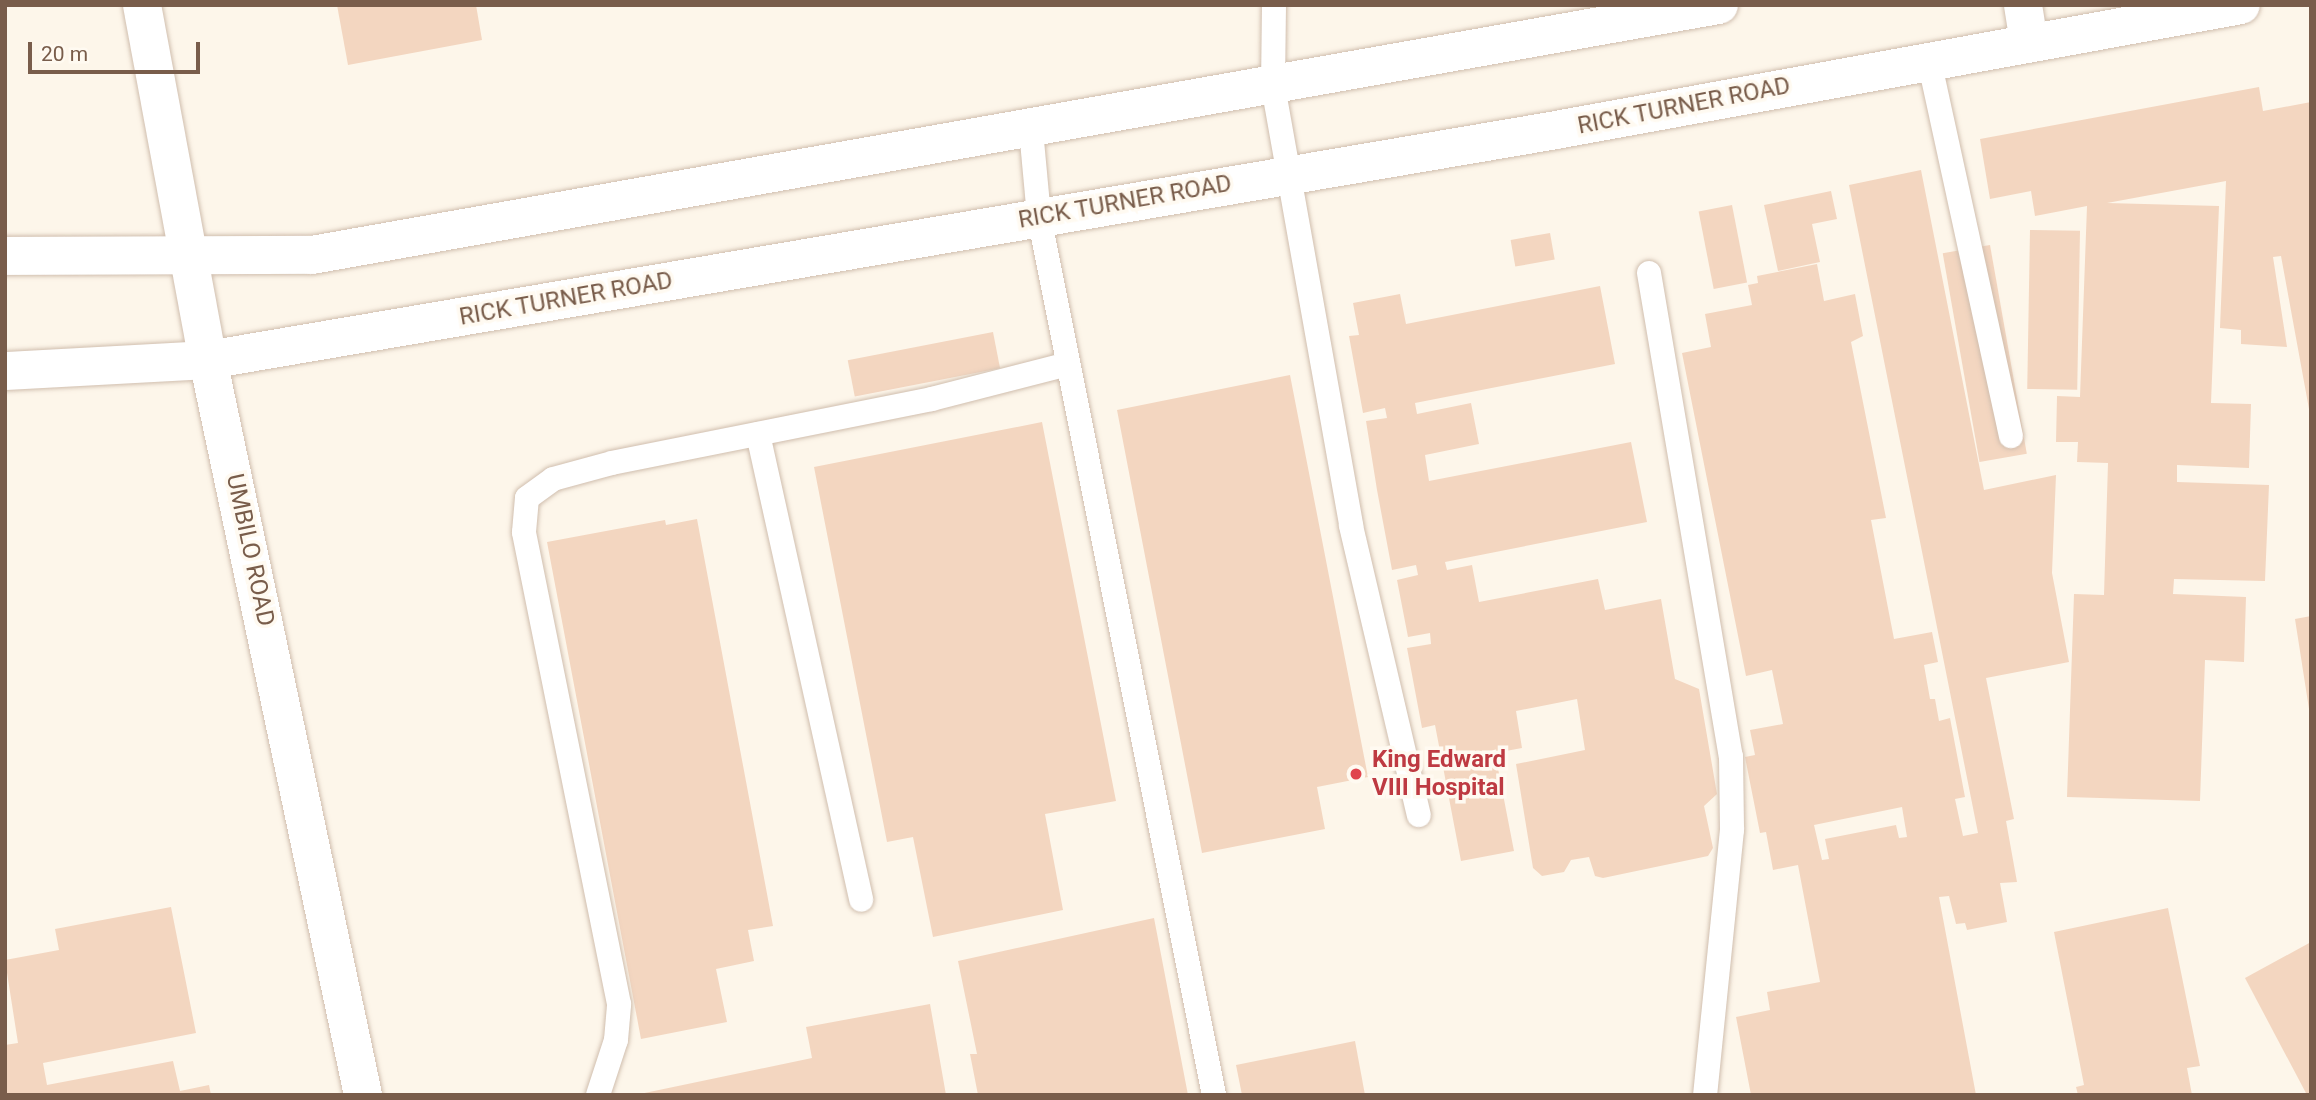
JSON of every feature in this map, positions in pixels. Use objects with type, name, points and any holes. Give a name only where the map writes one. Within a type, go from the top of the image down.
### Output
[{"type":"main road","name":"UMBILO ROAD","points":[[142,5],[208,360],[363,1095]]},
{"type":"main road","points":[[5,256],[312,255],[362,248],[1719,5]]},
{"type":"main road","name":"RICK TURNER ROAD","points":[[5,370],[208,360],[1288,174],[1929,60],[2026,23],[2241,5]]},
{"type":"lane","points":[[1273,5],[1273,86],[1351,526],[1419,815]]},
{"type":"lane","points":[[1929,60],[2011,436]]},
{"type":"lane","points":[[1031,130],[1039,216],[1214,1095]]},
{"type":"lane","points":[[1650,273],[1731,756],[1732,830],[1705,1095]]},
{"type":"lane","points":[[598,1095],[616,1040],[619,1004],[522,511],[537,488],[553,479],[932,399],[1068,364]]},
{"type":"lane","points":[[758,434],[861,900]]},
{"type":"building","points":[[337,5],[476,5],[482,40],[348,65]]},
{"type":"building","points":[[2259,87],[2263,111],[2311,102],[2311,420],[2281,256],[2273,257],[2287,347],[2241,344],[2241,330],[2220,328],[2226,181],[2107,203],[2219,206],[2211,403],[2251,404],[2249,468],[2177,465],[2177,482],[2269,485],[2265,581],[2174,579],[2173,594],[2246,597],[2244,662],[2205,660],[2200,801],[2067,797],[2074,594],[2104,595],[2108,463],[2077,462],[2078,442],[2056,442],[2057,396],[2080,397],[2087,206],[2035,216],[2031,191],[1990,199],[1980,139]]},
{"type":"building","points":[[1921,170],[1984,490],[2056,475],[2052,573],[2069,662],[1986,678],[2014,819],[2006,821],[2017,882],[2000,883],[2007,922],[1967,930],[1965,923],[1956,924],[1949,896],[1939,897],[1976,1095],[1751,1095],[1736,1017],[1770,1010],[1767,992],[1820,982],[1798,865],[1773,870],[1766,832],[1760,833],[1745,757],[1755,755],[1750,730],[1783,724],[1772,670],[1746,676],[1682,353],[1711,347],[1705,314],[1752,305],[1748,285],[1758,283],[1757,276],[1817,264],[1824,301],[1855,294],[1863,336],[1851,342],[1886,518],[1871,520],[1894,639],[1932,632],[1938,662],[1924,665],[1930,699],[1935,699],[1939,721],[1950,718],[1965,797],[1955,799],[1963,836],[1978,833],[1849,185]],"holes":[[[1902,807],[1907,837],[1899,838],[1896,825],[1825,839],[1829,859],[1822,860],[1814,825]]]},
{"type":"building","points":[[1831,191],[1837,219],[1812,224],[1820,262],[1778,271],[1764,205]]},
{"type":"building","points":[[1732,205],[1747,283],[1714,289],[1699,211]]},
{"type":"building","points":[[2030,230],[2080,231],[2077,390],[2027,389]]},
{"type":"building","points":[[1550,233],[1555,260],[1515,267],[1511,240]]},
{"type":"building","points":[[1990,245],[2027,454],[1980,462],[1943,253]]},
{"type":"building","points":[[1600,286],[1615,364],[1415,403],[1417,414],[1471,403],[1479,444],[1425,455],[1429,481],[1631,442],[1647,522],[1445,562],[1447,570],[1472,565],[1479,602],[1598,579],[1605,610],[1661,599],[1675,679],[1699,689],[1717,794],[1704,806],[1713,848],[1708,856],[1603,878],[1595,876],[1589,857],[1571,860],[1564,872],[1542,876],[1533,868],[1516,764],[1585,750],[1577,699],[1516,711],[1522,748],[1495,753],[1514,851],[1461,861],[1435,725],[1422,728],[1407,648],[1431,644],[1430,633],[1408,637],[1397,580],[1418,575],[1416,565],[1392,570],[1377,490],[1366,421],[1387,418],[1385,408],[1363,413],[1349,336],[1359,335],[1353,303],[1400,294],[1406,324]]},
{"type":"building","points":[[993,332],[1000,368],[855,397],[848,360]]},
{"type":"building","points":[[1290,375],[1368,777],[1317,787],[1325,829],[1202,853],[1117,410]]},
{"type":"building","points":[[1042,422],[1116,801],[1045,814],[1063,910],[933,937],[913,837],[887,842],[814,467]]},
{"type":"building","points":[[697,519],[773,926],[748,930],[754,961],[716,969],[727,1022],[641,1039],[547,542],[665,520],[666,525]]},
{"type":"building","points":[[2311,616],[2311,709],[2309,709],[2295,619]]},
{"type":"building","points":[[171,907],[196,1033],[43,1063],[47,1085],[173,1061],[180,1091],[209,1085],[211,1095],[5,1095],[5,1045],[18,1043],[5,960],[59,950],[55,929]]},
{"type":"building","points":[[2168,908],[2200,1066],[2187,1068],[2192,1095],[2078,1095],[2076,1087],[2084,1085],[2054,932]]},
{"type":"building","points":[[1154,918],[1188,1095],[978,1095],[970,1054],[977,1054],[958,961]]},
{"type":"building","points":[[2311,942],[2311,1095],[2307,1095],[2245,978]]},
{"type":"building","points":[[930,1004],[946,1095],[635,1095],[812,1058],[806,1027]]},
{"type":"building","points":[[1355,1041],[1365,1095],[1242,1095],[1236,1065]]},
{"type":"place","name":"King Edward VIII Hospital","points":[[1356,774]]}]
